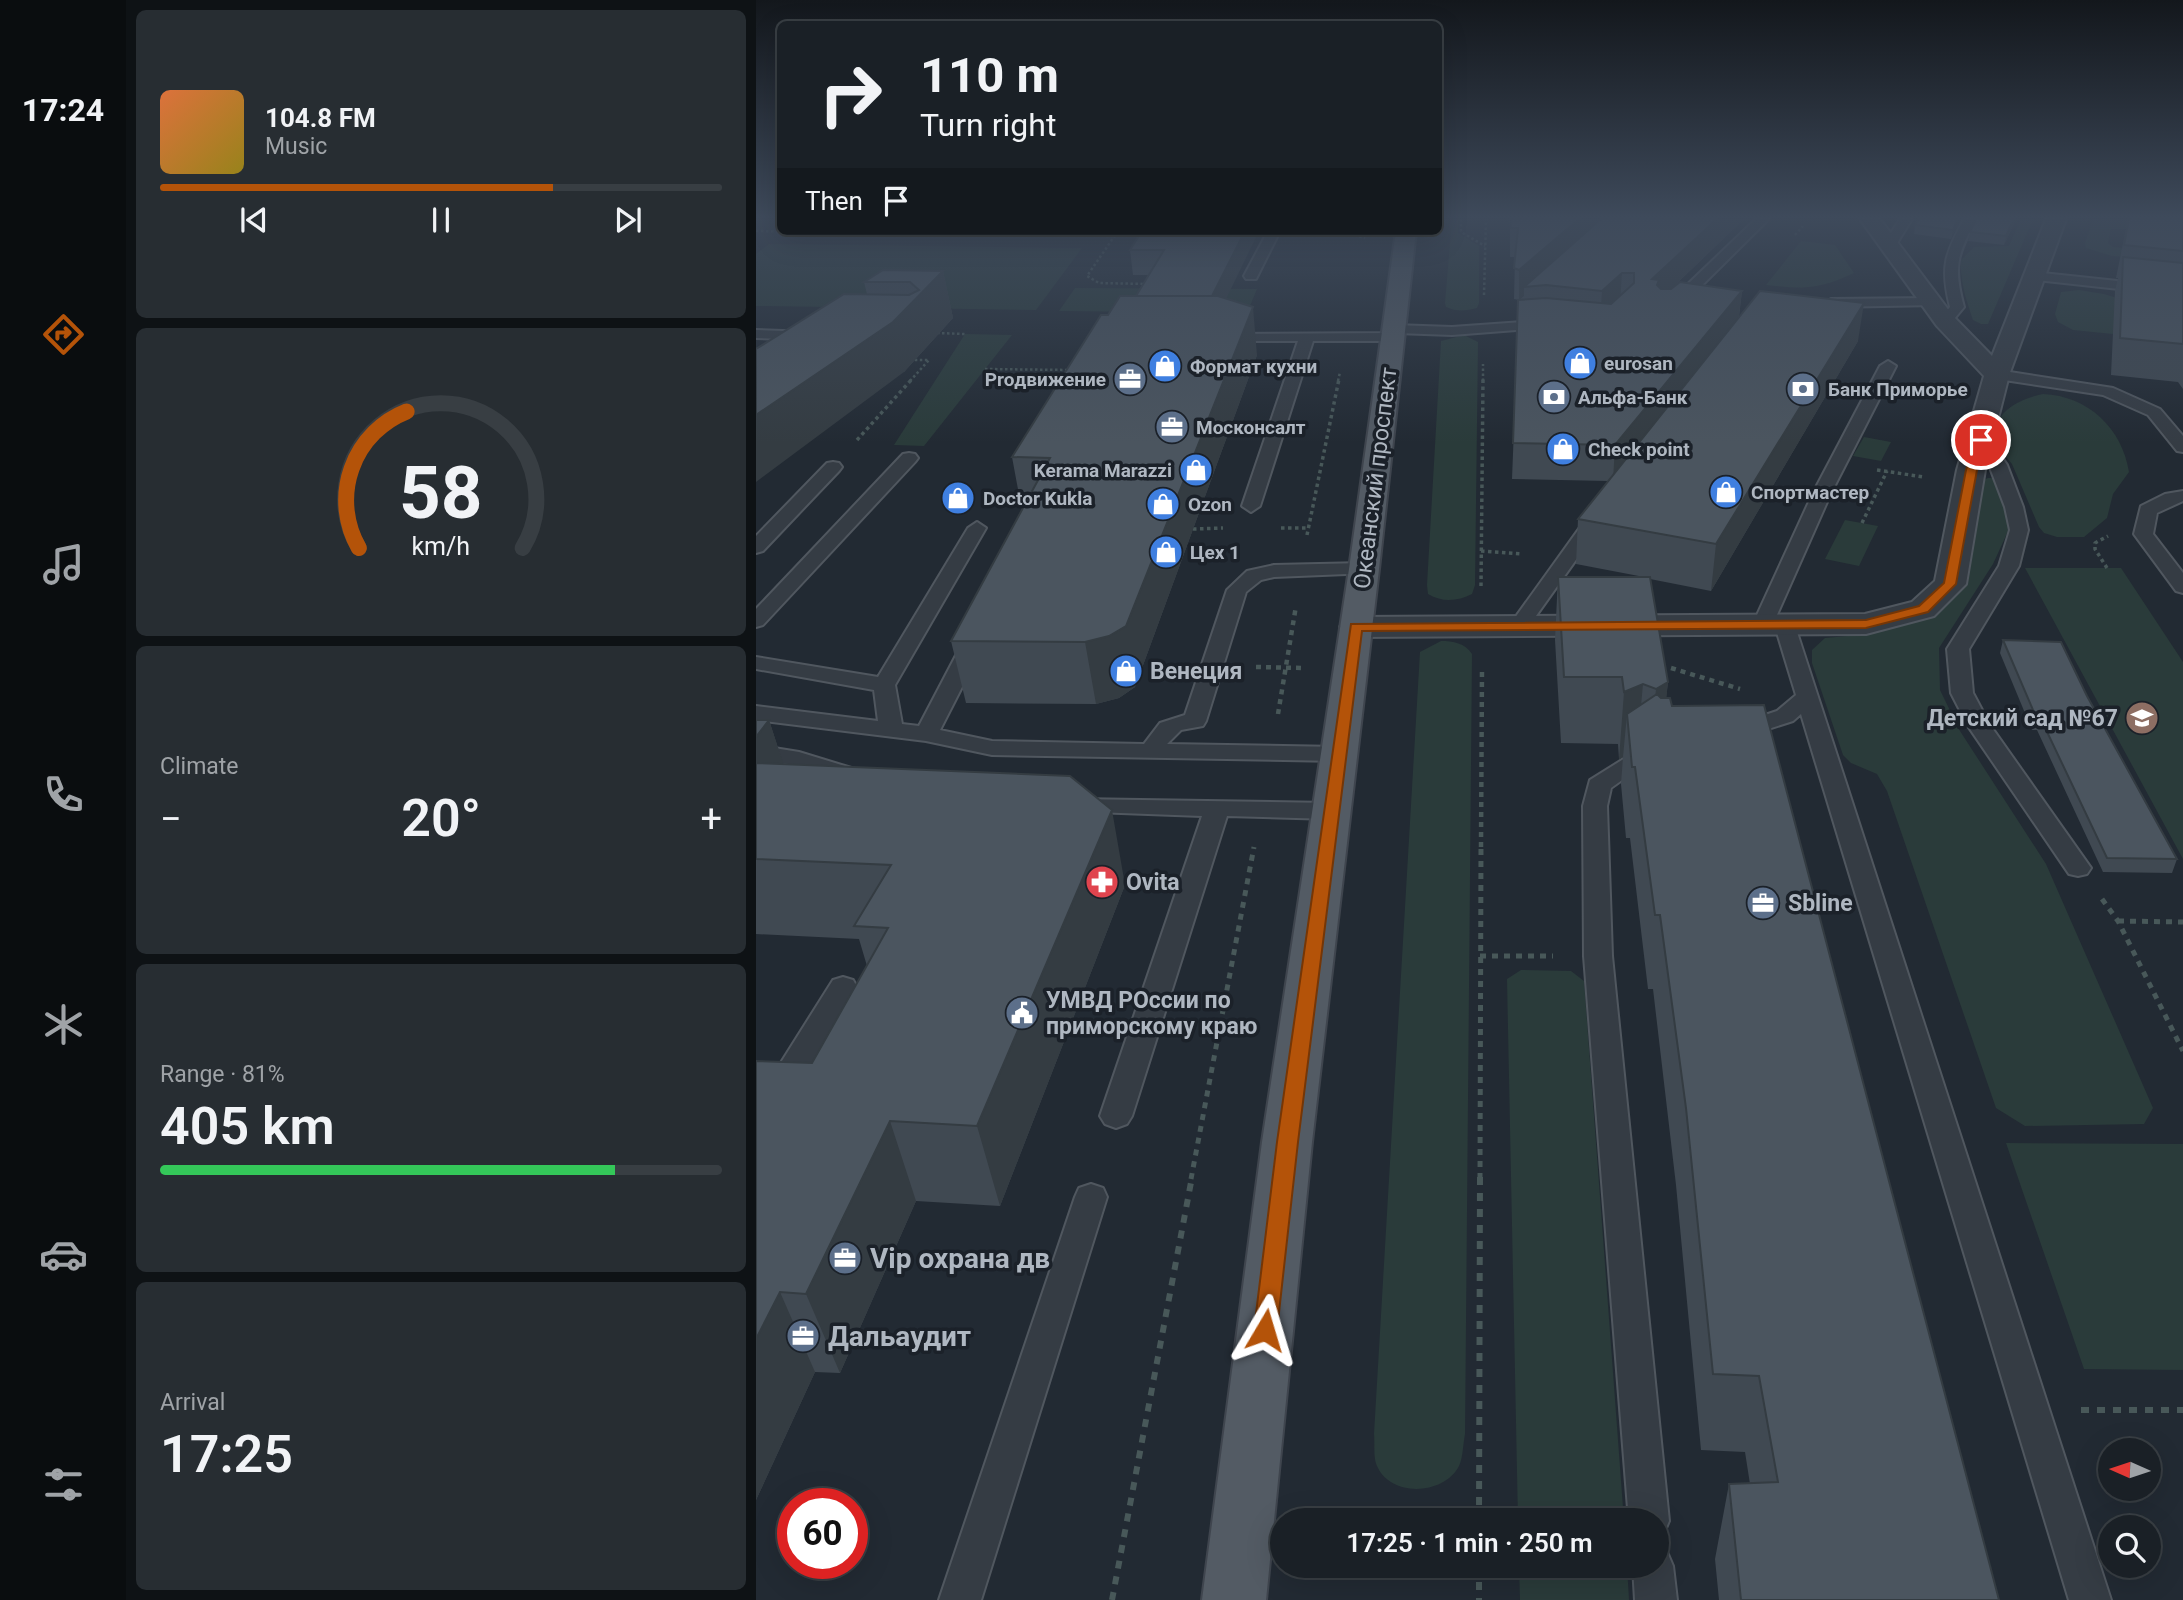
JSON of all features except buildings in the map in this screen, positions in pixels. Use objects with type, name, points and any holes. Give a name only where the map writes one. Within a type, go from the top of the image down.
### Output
[{"type":"main road","name":"Океанский проспект","points":[[1234,1600],[1287,1142],[1394,333],[1392,294]]},
{"type":"street","points":[[1925,294],[1945,321],[1997,375]]},
{"type":"street","points":[[1356,627],[1866,624],[1923,609],[1950,584],[1971,470],[1997,375],[2027,294]]},
{"type":"lane","points":[[1664,315],[1686,294]]},
{"type":"lane","points":[[1945,321],[1956,307],[1953,294]]},
{"type":"lane","points":[[1819,303],[1931,302]]},
{"type":"lane","points":[[1503,326],[1523,308]]},
{"type":"lane","points":[[1210,337],[1348,337],[1545,323],[1569,326]]},
{"type":"lane","points":[[756,334],[827,336]]},
{"type":"lane","points":[[779,354],[801,335]]},
{"type":"lane","points":[[1251,506],[1307,337]]},
{"type":"lane","points":[[1888,366],[1822,494],[1773,626],[1802,702],[2090,1600]]},
{"type":"lane","points":[[1997,375],[2108,391],[2154,412],[2183,447]]},
{"type":"lane","points":[[1981,440],[1998,464],[2014,507],[2019,530],[2009,566],[1958,649],[1962,693],[1979,726],[2077,868]]},
{"type":"lane","points":[[756,621],[909,458]]},
{"type":"lane","points":[[756,547],[833,467]]},
{"type":"lane","points":[[2183,496],[2171,498],[2148,510],[2143,534],[2183,587]]},
{"type":"lane","points":[[1518,626],[1609,503]]},
{"type":"lane","points":[[891,730],[884,685],[977,528]]},
{"type":"lane","points":[[1152,751],[1160,734],[1172,724],[1195,721],[1237,590],[1254,575],[1302,569],[1364,569]]},
{"type":"lane","points":[[926,734],[976,639]]},
{"type":"lane","points":[[756,663],[884,685]]},
{"type":"lane","points":[[1713,741],[1785,716],[1802,702]]},
{"type":"lane","points":[[756,713],[926,734],[992,748],[1339,754]]},
{"type":"lane","points":[[756,752],[799,760],[871,782]]},
{"type":"lane","points":[[1638,760],[1599,786],[1595,806],[1598,956],[1648,1508]]},
{"type":"lane","points":[[1054,806],[1331,811]]},
{"type":"lane","points":[[1116,1116],[1217,809]]},
{"type":"lane","points":[[756,1101],[781,1088],[843,987]]},
{"type":"lane","points":[[960,1600],[1091,1197]]},
{"type":"lane","points":[[1654,1578],[1656,1600]]},
{"type":"path","points":[[1479,1508],[1484,294]]},
{"type":"path","points":[[934,333],[965,334]]},
{"type":"path","points":[[1271,753],[1308,528],[1328,421],[1348,337]]},
{"type":"path","points":[[833,467],[929,360],[902,359]]},
{"type":"path","points":[[985,369],[1076,370]]},
{"type":"path","points":[[1838,463],[1925,477],[1928,470]]},
{"type":"path","points":[[1862,523],[1887,471]]},
{"type":"path","points":[[1283,528],[1308,528]]},
{"type":"path","points":[[2106,568],[2095,549],[2095,543],[2113,533]]},
{"type":"path","points":[[1651,626],[1657,657],[1666,667],[1802,702]]},
{"type":"path","points":[[1248,667],[1277,668]]},
{"type":"path","points":[[1112,1600],[1261,810]]},
{"type":"path","points":[[2077,868],[2118,921],[2183,1051]]},
{"type":"path","points":[[2118,921],[2183,922]]},
{"type":"path","points":[[1480,956],[1598,956]]},
{"type":"path","points":[[2031,1411],[2183,1410]]},
{"type":"path","points":[[1479,1578],[1479,1600]]},
{"type":"shaded area","points":[[756,294],[1048,294],[1036,310],[756,306]]},
{"type":"shaded area","points":[[1071,294],[1255,294],[1247,313],[1059,311]]},
{"type":"shaded area","points":[[1446,294],[1479,294],[1477,308],[1454,310],[1446,307]]},
{"type":"shaded area","points":[[1965,294],[2001,294],[1988,324],[1973,320]]},
{"type":"shaded area","points":[[2061,294],[2104,294],[2144,306],[2183,341],[2073,330],[2058,322],[2055,314]]},
{"type":"shaded area","points":[[965,334],[1012,335],[924,446],[894,445]]},
{"type":"shaded area","points":[[1464,335],[1478,342],[1475,585],[1472,594],[1445,600],[1428,594],[1427,585],[1441,341]]},
{"type":"shaded area","points":[[2043,394],[2074,401],[2100,417],[2111,429],[2125,456],[2129,472],[2113,494],[2107,518],[2084,537],[2057,537],[2044,533],[2012,464],[1995,444],[1995,433],[2001,416],[2016,404]]},
{"type":"shaded area","points":[[1864,437],[1891,442],[1881,461],[1853,456]]},
{"type":"shaded area","points":[[1996,478],[2007,507],[2010,527],[1993,564],[1939,648],[1940,690],[1960,731],[2046,864],[2153,1108],[2144,1124],[2025,1126],[1996,1108],[1887,791],[1877,774],[1851,763],[1843,755],[1812,663],[1812,650],[1825,638],[1869,634],[1933,615],[1979,482]]},
{"type":"shaded area","points":[[1845,520],[1878,526],[1859,566],[1825,559]]},
{"type":"shaded area","points":[[2025,568],[2121,568],[2183,662],[2183,859]]},
{"type":"shaded area","points":[[1441,641],[1458,643],[1472,654],[1465,1434],[1460,1463],[1452,1476],[1442,1483],[1418,1489],[1394,1484],[1384,1476],[1376,1463],[1374,1434],[1420,652]]},
{"type":"shaded area","points":[[1521,970],[1571,971],[1584,981],[1623,1508],[1518,1508],[1507,979]]},
{"type":"shaded area","points":[[2006,1143],[2183,1144],[2183,1370],[2084,1369]]},
{"type":"shaded area","points":[[1519,1578],[1628,1578],[1629,1600],[1520,1600]]},
{"type":"place","name":"eurosan","points":[[1580,363]]},
{"type":"place","name":"Формат кухни","points":[[1165,366]]},
{"type":"place","name":"Proдвижение","points":[[1130,379]]},
{"type":"place","name":"Банк Приморье","points":[[1803,389]]},
{"type":"place","name":"Альфа-Банк","points":[[1554,397]]},
{"type":"place","name":"Москонсалт","points":[[1172,427]]},
{"type":"place","name":"Check point","points":[[1563,449]]},
{"type":"place","name":"Kerama Marazzi","points":[[1196,470]]},
{"type":"place","name":"Спортмастер","points":[[1726,492]]},
{"type":"place","name":"Doctor Kukla","points":[[958,498]]},
{"type":"place","name":"Ozon","points":[[1163,504]]},
{"type":"place","name":"Цех 1","points":[[1166,552]]},
{"type":"place","name":"Венеция","points":[[1126,671]]},
{"type":"place","name":"Детский сад №67","points":[[2142,718]]},
{"type":"place","name":"Ovita","points":[[1102,882]]},
{"type":"place","name":"Sbline","points":[[1763,903]]},
{"type":"place","name":"УМВД РОссии по приморскому краю","points":[[1022,1013]]},
{"type":"place","name":"Vip охрана дв","points":[[845,1258]]},
{"type":"place","name":"Дальаудит","points":[[803,1336]]},
{"type":"route","points":[[1265,1330],[1287,1142],[1356,627],[1866,624],[1923,609],[1950,584],[1971,470],[1981,440]]}]
